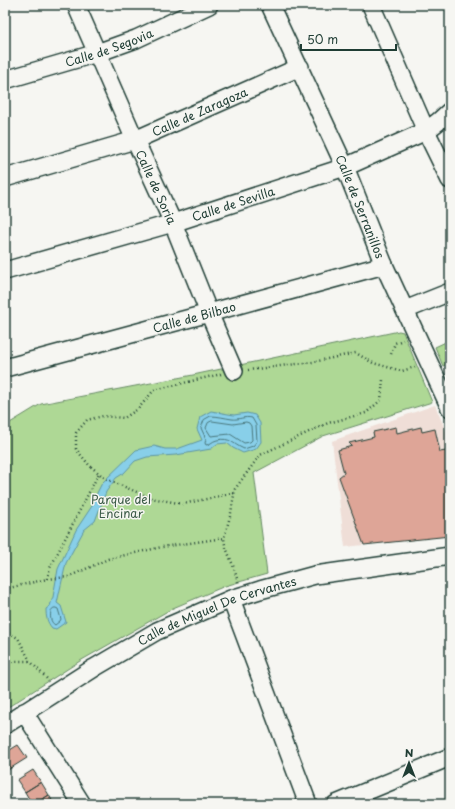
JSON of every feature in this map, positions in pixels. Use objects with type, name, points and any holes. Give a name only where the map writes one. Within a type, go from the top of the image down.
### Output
[{"type":"street","name":"Calle de Soria","points":[[76,5],[173,223],[234,371]]},
{"type":"street","name":"Calle de Segovia","points":[[5,80],[97,53],[136,39],[209,5]]},
{"type":"street","name":"Calle de Serranillos","points":[[270,5],[345,167],[384,265],[450,408]]},
{"type":"street","points":[[371,5],[426,131],[450,180]]},
{"type":"street","name":"Calle de Zaragoza","points":[[5,178],[135,140],[300,68]]},
{"type":"street","name":"Calle de Sevilla","points":[[5,271],[173,223],[345,167],[426,131],[450,111]]},
{"type":"street","name":"Calle de Bilbao","points":[[5,368],[384,265]]},
{"type":"street","points":[[405,310],[450,292]]},
{"type":"street","name":"Calle de Miguel De Cervantes","points":[[5,725],[94,668],[157,631],[231,599],[316,575],[450,556]]},
{"type":"street","points":[[231,599],[308,804]]},
{"type":"street","points":[[24,712],[82,804]]},
{"type":"street","points":[[336,804],[450,757]]},
{"type":"path","points":[[391,354],[395,343],[416,334]]},
{"type":"path","points":[[234,493],[183,504],[151,498],[106,479],[89,465],[76,449],[76,434],[87,420],[103,416],[124,418],[138,410],[154,390],[234,371],[313,362],[356,353],[373,363],[402,371],[429,362]]},
{"type":"path","points":[[244,582],[238,584],[224,538],[231,513],[235,489],[260,455],[328,423],[366,413],[381,400],[383,380]]},
{"type":"path","points":[[47,579],[50,568],[99,473]]},
{"type":"path","points":[[5,589],[47,579],[68,577],[108,559],[162,547],[224,538]]},
{"type":"path","points":[[5,631],[18,638],[30,661],[51,682]]},
{"type":"path","points":[[5,665],[16,661],[30,661]]},
{"type":"shaded area","points":[[435,405],[450,441],[450,536],[345,547],[332,441]]},
{"type":"green space","name":"Parque del Encinar","points":[[399,331],[403,332],[432,402],[323,436],[254,473],[267,574],[225,586],[173,608],[80,661],[5,709],[5,426],[41,404],[193,375]]},
{"type":"green space","points":[[450,340],[450,363],[443,366],[435,347]]},
{"type":"water","points":[[211,411],[234,415],[247,413],[255,415],[260,423],[261,442],[256,449],[243,453],[227,443],[217,444],[211,449],[176,455],[147,457],[135,461],[124,473],[116,478],[106,492],[95,521],[84,530],[66,563],[57,603],[61,606],[66,622],[56,629],[52,628],[47,619],[46,609],[50,606],[53,597],[58,569],[76,530],[92,506],[102,483],[136,450],[154,446],[165,449],[177,449],[202,440],[197,429],[200,417]]},
{"type":"building","points":[[396,427],[397,433],[421,427],[422,432],[435,429],[440,452],[446,451],[450,463],[450,536],[364,545],[339,477],[344,473],[338,450],[352,446],[349,443],[374,437],[373,432]]},
{"type":"building","points":[[18,745],[27,758],[11,768],[5,759],[5,753]]},
{"type":"building","points":[[5,759],[11,768],[5,772]]},
{"type":"building","points":[[33,770],[41,782],[25,792],[17,780]]},
{"type":"building","points":[[41,782],[49,795],[35,804],[32,804],[25,792]]},
{"type":"building","points":[[49,795],[54,804],[35,804]]}]
